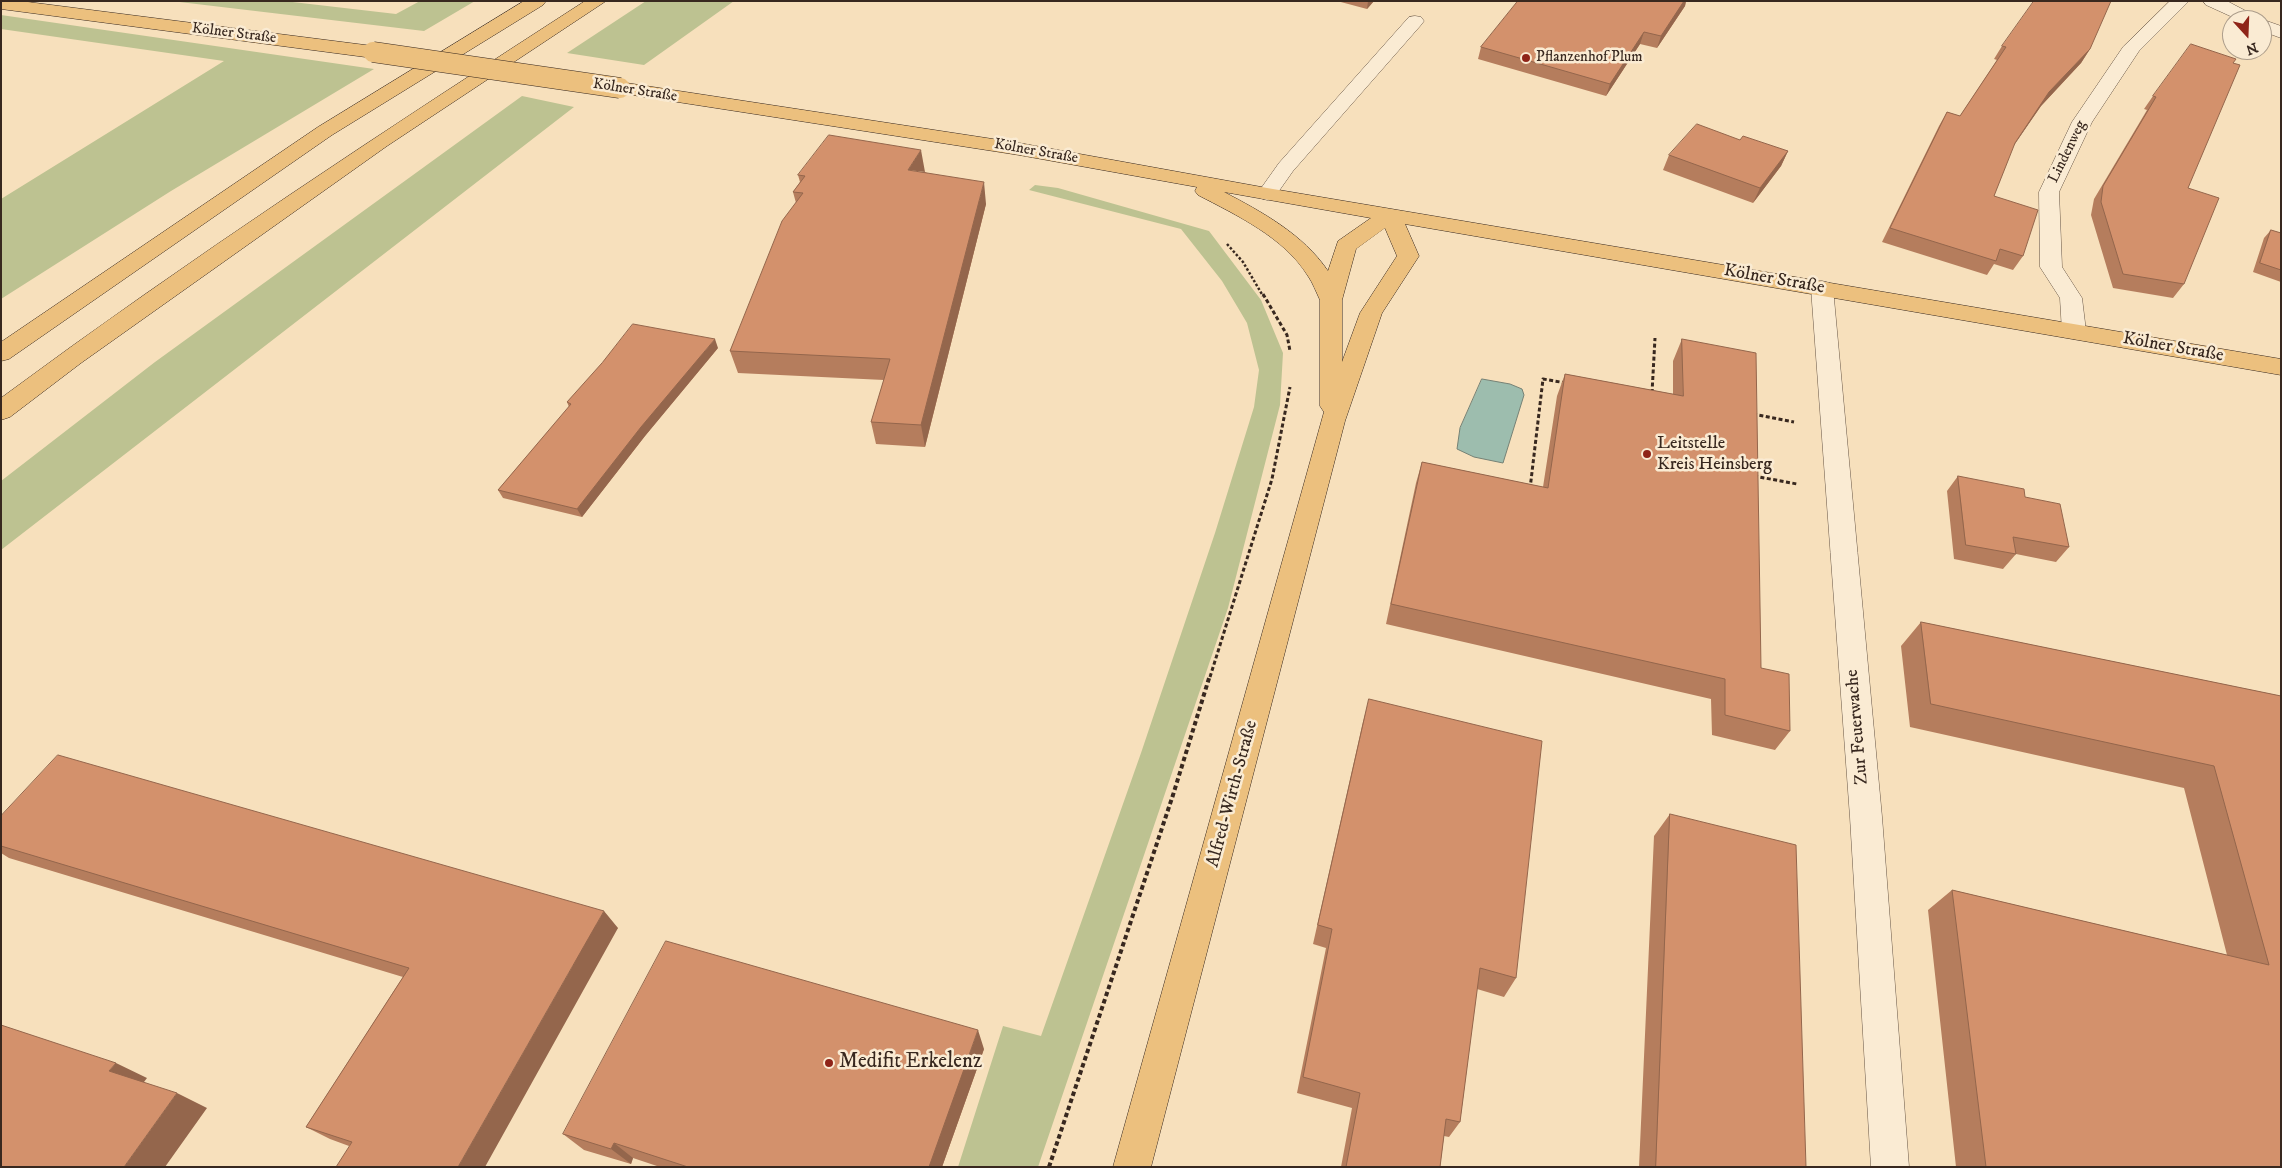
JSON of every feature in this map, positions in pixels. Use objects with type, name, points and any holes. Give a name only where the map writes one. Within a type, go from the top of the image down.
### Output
[{"type":"main road","points":[[1,353],[325,131],[537,1]]},
{"type":"main road","points":[[1,411],[73,357],[380,142],[597,1]]},
{"type":"main road","name":"Kölner Straße","points":[[1,4],[373,52],[1019,149],[1267,194],[2281,367]]},
{"type":"main road","points":[[1179,178],[1262,222],[1294,246],[1315,269],[1331,300]]},
{"type":"main road","name":"Alfred-Wirth-Straße","points":[[1132,1167],[1333,421],[1371,313],[1408,256],[1390,215],[1346,246],[1331,300],[1330,362],[1333,421]]},
{"type":"street","name":"Lindenweg","points":[[2074,331],[2071,298],[2051,268],[2049,192],[2082,122],[2132,47],[2180,1]]},
{"type":"street","points":[[2212,1],[2231,10]]},
{"type":"street","points":[[1267,194],[1286,167],[1415,21]]},
{"type":"street","name":"Zur Feuerwache","points":[[1822,288],[1866,818],[1890,1167]]},
{"type":"path","points":[[1224,241],[1243,262],[1288,335],[1292,359]]},
{"type":"path","points":[[1652,401],[1655,338]]},
{"type":"path","points":[[1522,488],[1530,490],[1543,379],[1570,384]]},
{"type":"path","points":[[1049,1167],[1176,785],[1272,479],[1290,386]]},
{"type":"path","points":[[1751,414],[1833,429]]},
{"type":"path","points":[[1746,474],[1838,491]]},
{"type":"green space","points":[[171,1],[284,1],[396,14],[420,1],[475,1],[424,31]]},
{"type":"green space","points":[[646,1],[734,1],[644,65],[567,53]]},
{"type":"green space","points":[[1,15],[374,69],[171,191],[1,299],[1,199],[224,61],[1,29]]},
{"type":"green space","points":[[522,96],[574,107],[1,550],[1,481],[155,362]]},
{"type":"green space","points":[[1035,185],[1058,188],[1209,231],[1261,300],[1283,353],[1280,405],[1228,608],[1038,1167],[958,1167],[1003,1026],[1041,1036],[1141,753],[1215,533],[1254,407],[1259,370],[1247,323],[1222,281],[1181,229],[1029,190]]},
{"type":"shaded area","points":[[1482,379],[1510,384],[1522,389],[1524,395],[1503,463],[1474,457],[1457,449],[1460,428]]},
{"type":"building","points":[[1518,1],[1684,1],[1661,36],[1644,32],[1610,84],[1481,47]]},
{"type":"building","points":[[2034,1],[2111,1],[2090,49],[2049,92],[2015,143],[1994,196],[2038,210],[2023,256],[2000,249],[1996,261],[1890,228],[1947,112],[1960,116],[2006,47],[2002,46]]},
{"type":"building","points":[[2191,44],[2222,54],[2222,60],[2235,60],[2233,63],[2240,65],[2188,188],[2219,198],[2184,284],[2123,274],[2101,202],[2103,186],[2156,97],[2153,96]]},
{"type":"building","points":[[1697,124],[1740,140],[1743,136],[1788,151],[1760,188],[1669,155]]},
{"type":"building","points":[[829,135],[921,150],[908,170],[984,182],[921,425],[871,422],[890,359],[730,351],[782,221],[803,193],[793,192],[805,176],[798,175]]},
{"type":"building","points":[[2271,230],[2281,233],[2281,270],[2260,263]]},
{"type":"building","points":[[633,324],[715,339],[641,427],[577,509],[498,490],[571,404],[567,402],[602,363]]},
{"type":"building","points":[[1682,339],[1756,353],[1761,668],[1789,674],[1790,731],[1725,715],[1725,679],[1391,604],[1422,462],[1548,488],[1565,374],[1683,396]]},
{"type":"building","points":[[1958,476],[2024,489],[2025,497],[2060,504],[2069,547],[2013,537],[2016,554],[1966,545]]},
{"type":"building","points":[[1921,622],[2281,696],[2281,1167],[1986,1167],[1952,890],[2269,965],[2214,766],[1931,704]]},
{"type":"building","points":[[1369,699],[1542,741],[1516,978],[1480,968],[1460,1122],[1446,1119],[1440,1167],[1346,1167],[1360,1093],[1303,1077],[1332,929],[1318,925]]},
{"type":"building","points":[[58,755],[604,911],[458,1167],[336,1167],[352,1142],[306,1127],[409,968],[1,846],[1,816]]},
{"type":"building","points":[[1670,814],[1796,845],[1806,1167],[1656,1167]]},
{"type":"building","points":[[666,941],[978,1030],[929,1167],[688,1167],[614,1143],[611,1149],[563,1134]]},
{"type":"building","points":[[1,1025],[116,1063],[109,1071],[177,1093],[124,1167],[1,1167]]},
{"type":"place","name":"Pflanzenhof Plum","points":[[1526,58]]},
{"type":"place","name":"Leitstelle Kreis Heinsberg","points":[[1647,454]]},
{"type":"place","name":"Medifit Erkelenz","points":[[829,1063]]}]
